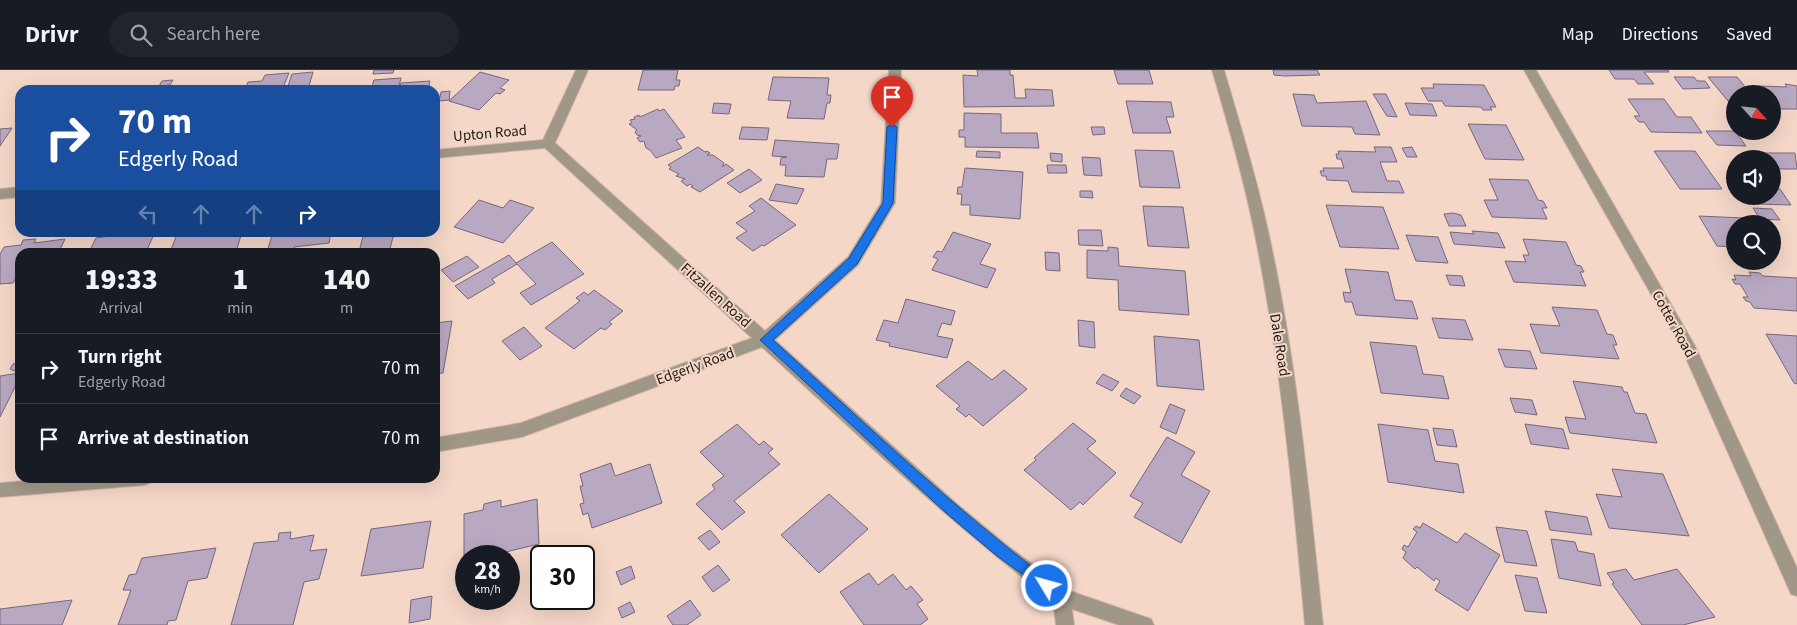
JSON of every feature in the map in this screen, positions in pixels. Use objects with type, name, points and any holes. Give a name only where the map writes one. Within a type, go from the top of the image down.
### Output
[{"type":"street","points":[[548,144],[582,70]]},
{"type":"street","name":"Edgerly Road","points":[[440,444],[522,430],[766,340],[853,261],[888,203],[895,70]]},
{"type":"street","name":"Dale Road","points":[[1218,70],[1245,163],[1264,245],[1298,468],[1314,625]]},
{"type":"street","name":"Cotter Road","points":[[1530,70],[1688,346],[1797,588]]},
{"type":"street","name":"Upton Road","points":[[440,154],[548,144]]},
{"type":"street","name":"Fitzallen Road","points":[[548,144],[951,509],[1002,552],[1062,597],[1145,625]]},
{"type":"street","points":[[0,194],[15,192]]},
{"type":"street","points":[[0,490],[84,483]]},
{"type":"street","points":[[1062,597],[1065,625]]},
{"type":"building","points":[[374,70],[394,70],[393,73],[373,74]]},
{"type":"building","points":[[643,70],[678,70],[676,80],[680,80],[679,86],[675,86],[674,90],[638,90]]},
{"type":"building","points":[[977,70],[1010,70],[1010,75],[1013,75],[1015,98],[1026,98],[1025,89],[1052,90],[1054,106],[964,107],[963,75],[978,76]]},
{"type":"building","points":[[1114,70],[1149,70],[1153,84],[1118,84]]},
{"type":"building","points":[[1273,70],[1317,70],[1320,75],[1274,75]]},
{"type":"building","points":[[1609,70],[1668,70],[1669,72],[1644,72],[1654,84],[1638,84],[1634,79],[1615,79]]},
{"type":"building","points":[[313,72],[309,85],[288,85],[292,74]]},
{"type":"building","points":[[480,72],[509,80],[500,88],[505,90],[500,94],[496,93],[479,110],[449,101]]},
{"type":"building","points":[[289,73],[284,85],[247,85],[248,82],[262,81],[265,75]]},
{"type":"building","points":[[773,77],[829,78],[827,95],[831,95],[830,103],[827,103],[824,119],[787,118],[791,101],[768,100]]},
{"type":"building","points":[[1674,77],[1694,77],[1697,81],[1705,81],[1710,88],[1683,89]]},
{"type":"building","points":[[1708,77],[1737,77],[1744,85],[1726,85],[1726,99]]},
{"type":"building","points":[[401,78],[399,85],[372,85],[374,80]]},
{"type":"building","points":[[173,80],[170,85],[160,85],[162,81]]},
{"type":"building","points":[[430,81],[429,85],[400,85],[401,83]]},
{"type":"building","points":[[1433,84],[1484,85],[1496,107],[1490,107],[1492,110],[1483,110],[1481,107],[1445,106],[1442,101],[1428,101],[1421,88],[1434,88]]},
{"type":"building","points":[[1785,84],[1797,86],[1797,109],[1781,109],[1781,87],[1787,87]]},
{"type":"building","points":[[450,91],[449,100],[440,101],[441,92]]},
{"type":"building","points":[[1293,94],[1314,95],[1317,103],[1366,101],[1380,135],[1355,134],[1352,127],[1302,126]]},
{"type":"building","points":[[1373,94],[1386,94],[1397,117],[1387,116]]},
{"type":"building","points":[[1628,99],[1664,99],[1677,117],[1691,117],[1702,133],[1651,132],[1644,122],[1639,122],[1634,116],[1640,116]]},
{"type":"building","points":[[1126,101],[1171,102],[1174,117],[1166,117],[1171,133],[1133,133]]},
{"type":"building","points":[[714,103],[731,104],[729,114],[712,113]]},
{"type":"building","points":[[1405,103],[1432,104],[1437,116],[1410,115]]},
{"type":"building","points":[[658,109],[659,111],[664,109],[685,137],[676,140],[682,148],[656,158],[646,148],[644,141],[640,142],[637,138],[641,136],[637,135],[635,132],[637,130],[629,124],[632,123],[630,120],[635,119],[634,117],[639,115],[640,117]]},
{"type":"building","points":[[964,113],[1001,114],[1001,133],[1037,133],[1039,148],[965,147],[965,137],[959,137],[959,130],[964,130]]},
{"type":"building","points":[[1468,124],[1506,125],[1524,160],[1485,159]]},
{"type":"building","points":[[742,127],[769,128],[767,140],[739,139]]},
{"type":"building","points":[[1091,127],[1104,127],[1105,134],[1093,135]]},
{"type":"building","points":[[12,128],[0,146],[0,129]]},
{"type":"building","points":[[1706,131],[1726,131],[1726,140],[1742,140],[1746,146],[1717,145]]},
{"type":"building","points":[[775,140],[839,144],[837,159],[827,159],[824,177],[785,176],[786,165],[780,165],[781,158],[787,157],[772,156]]},
{"type":"building","points":[[698,147],[710,153],[707,155],[713,155],[724,163],[722,167],[726,164],[734,170],[700,192],[691,187],[693,186],[690,184],[687,186],[681,181],[685,179],[676,176],[679,174],[669,169],[671,167],[668,165]]},
{"type":"building","points":[[1374,147],[1391,147],[1397,162],[1380,162],[1387,181],[1399,181],[1404,193],[1352,192],[1348,181],[1327,180],[1326,176],[1322,176],[1320,171],[1324,171],[1323,168],[1344,168],[1341,159],[1337,159],[1336,154],[1339,154],[1338,151],[1376,152]]},
{"type":"building","points":[[1412,147],[1417,157],[1407,157],[1402,148]]},
{"type":"building","points":[[1135,150],[1173,151],[1180,188],[1140,187]]},
{"type":"building","points":[[977,151],[1000,152],[1000,158],[976,157]]},
{"type":"building","points":[[1654,151],[1695,151],[1722,189],[1680,189]]},
{"type":"building","points":[[1050,153],[1062,154],[1062,162],[1051,161]]},
{"type":"building","points":[[1781,153],[1795,153],[1797,169],[1781,169]]},
{"type":"building","points":[[1082,157],[1100,158],[1102,176],[1084,175]]},
{"type":"building","points":[[1047,165],[1066,165],[1067,173],[1048,173]]},
{"type":"building","points":[[965,168],[1023,172],[1020,219],[970,215],[970,205],[961,205],[962,194],[957,194],[958,187],[962,187]]},
{"type":"building","points":[[749,169],[762,180],[740,193],[727,183]]},
{"type":"building","points":[[1489,179],[1528,180],[1538,200],[1543,201],[1547,208],[1542,208],[1547,219],[1492,217],[1484,200],[1498,200]]},
{"type":"building","points":[[776,184],[804,189],[797,204],[769,200]]},
{"type":"building","points":[[1781,190],[1791,205],[1781,205]]},
{"type":"building","points":[[1080,191],[1092,191],[1093,198],[1080,197]]},
{"type":"building","points":[[761,198],[796,225],[753,251],[736,238],[747,231],[736,223],[755,211],[749,206]]},
{"type":"building","points":[[479,200],[503,208],[510,200],[534,208],[503,243],[454,227]]},
{"type":"building","points":[[1326,205],[1383,207],[1399,249],[1340,247]]},
{"type":"building","points":[[1143,206],[1183,207],[1189,248],[1148,246]]},
{"type":"building","points":[[1753,208],[1772,209],[1776,215],[1757,215]]},
{"type":"building","points":[[1453,213],[1461,215],[1466,226],[1449,226],[1444,214]]},
{"type":"building","points":[[1699,216],[1726,217],[1726,246],[1717,246]]},
{"type":"building","points":[[1078,230],[1101,230],[1103,246],[1079,245]]},
{"type":"building","points":[[1472,231],[1498,233],[1505,248],[1454,244],[1450,232],[1474,234]]},
{"type":"building","points":[[953,232],[991,244],[980,264],[996,269],[987,288],[932,270],[938,259],[933,257],[937,251],[942,252]]},
{"type":"building","points":[[1406,235],[1438,237],[1448,263],[1416,261]]},
{"type":"building","points":[[153,237],[148,248],[91,248],[96,238]]},
{"type":"building","points":[[176,237],[240,237],[237,248],[172,248]]},
{"type":"building","points":[[272,237],[330,237],[329,243],[294,248],[268,248]]},
{"type":"building","points":[[363,237],[393,237],[390,248],[360,248]]},
{"type":"building","points":[[36,239],[34,243],[65,239],[61,248],[15,248],[15,279],[13,283],[0,284],[0,254],[4,247],[21,245],[23,240]]},
{"type":"building","points":[[1523,239],[1566,242],[1576,265],[1581,266],[1584,272],[1580,272],[1586,286],[1514,282],[1505,261],[1526,262],[1523,255],[1529,255]]},
{"type":"building","points":[[552,242],[584,274],[531,305],[520,293],[536,284],[516,263]]},
{"type":"building","points":[[1108,247],[1118,248],[1119,266],[1185,271],[1189,315],[1119,310],[1118,280],[1087,278],[1087,250],[1108,251]]},
{"type":"building","points":[[1045,252],[1059,253],[1060,271],[1046,270]]},
{"type":"building","points":[[509,255],[517,264],[492,279],[495,283],[468,299],[455,286]]},
{"type":"building","points":[[467,256],[479,267],[453,282],[441,270]]},
{"type":"building","points":[[1345,269],[1388,272],[1395,300],[1412,301],[1418,319],[1356,315],[1352,302],[1345,302],[1343,292],[1351,293]]},
{"type":"building","points":[[1749,272],[1760,273],[1763,276],[1797,278],[1797,311],[1754,308],[1743,297],[1748,297],[1740,284],[1735,284],[1732,279],[1736,280],[1734,275],[1751,276]]},
{"type":"building","points":[[1446,275],[1462,276],[1465,286],[1450,285]]},
{"type":"building","points":[[594,290],[623,311],[609,322],[612,324],[605,330],[601,328],[574,349],[545,328],[580,301],[576,298],[584,292],[588,295]]},
{"type":"building","points":[[906,299],[955,311],[951,325],[942,323],[937,336],[953,339],[947,358],[889,346],[890,343],[876,340],[884,320],[898,323]]},
{"type":"building","points":[[1552,307],[1597,310],[1607,334],[1613,335],[1617,345],[1613,345],[1619,359],[1541,353],[1530,324],[1560,326]]},
{"type":"building","points":[[1432,318],[1465,320],[1473,340],[1439,338]]},
{"type":"building","points":[[1078,320],[1094,322],[1095,348],[1079,346]]},
{"type":"building","points":[[452,321],[443,373],[440,373],[440,322]]},
{"type":"building","points":[[524,327],[542,346],[520,360],[502,341]]},
{"type":"building","points":[[1766,334],[1797,336],[1797,384],[1794,383]]},
{"type":"building","points":[[1154,336],[1199,340],[1204,390],[1157,386]]},
{"type":"building","points":[[1370,342],[1416,346],[1423,374],[1443,376],[1449,399],[1381,393]]},
{"type":"building","points":[[1498,349],[1530,351],[1537,369],[1505,367]]},
{"type":"building","points":[[968,361],[992,380],[1004,370],[1027,389],[983,426],[969,414],[966,417],[956,409],[960,406],[936,386]]},
{"type":"building","points":[[15,363],[14,371],[10,369]]},
{"type":"building","points":[[15,374],[15,387],[0,417],[0,376]]},
{"type":"building","points":[[1103,374],[1119,382],[1112,391],[1096,383]]},
{"type":"building","points":[[1573,381],[1622,387],[1624,392],[1627,392],[1635,413],[1646,414],[1657,443],[1570,433],[1565,417],[1586,419]]},
{"type":"building","points":[[1126,388],[1141,396],[1134,404],[1120,396]]},
{"type":"building","points":[[1510,398],[1532,400],[1537,415],[1515,412]]},
{"type":"building","points":[[1170,404],[1185,410],[1176,434],[1160,427]]},
{"type":"building","points":[[1073,423],[1096,441],[1087,449],[1116,473],[1083,505],[1080,502],[1071,510],[1024,470],[1036,460],[1034,458]]},
{"type":"building","points":[[737,424],[759,445],[764,441],[773,449],[768,453],[780,464],[734,501],[745,512],[722,530],[696,504],[715,489],[712,485],[724,476],[700,452]]},
{"type":"building","points":[[1378,424],[1428,430],[1435,461],[1458,464],[1464,493],[1388,482]]},
{"type":"building","points":[[1525,424],[1563,429],[1569,449],[1531,444]]},
{"type":"building","points":[[1433,428],[1453,430],[1457,447],[1437,445]]},
{"type":"building","points":[[1167,437],[1195,452],[1181,475],[1210,491],[1181,543],[1134,517],[1143,503],[1130,496]]},
{"type":"building","points":[[611,463],[615,476],[650,464],[662,503],[592,528],[588,513],[583,515],[580,504],[584,503],[580,486],[583,486],[580,474]]},
{"type":"building","points":[[1612,469],[1663,474],[1689,536],[1609,528],[1596,494],[1622,497]]},
{"type":"building","points":[[829,494],[868,529],[819,573],[781,535]]},
{"type":"building","points":[[537,499],[539,544],[520,549],[520,545],[464,545],[464,514],[483,510],[484,504],[501,500],[501,507]]},
{"type":"building","points":[[1545,511],[1587,517],[1592,535],[1550,530]]},
{"type":"building","points":[[431,521],[423,568],[361,576],[371,529]]},
{"type":"building","points":[[1423,523],[1457,543],[1465,533],[1500,555],[1468,611],[1435,590],[1440,581],[1436,578],[1434,581],[1417,567],[1415,569],[1403,558],[1406,552],[1402,549],[1404,545],[1408,547],[1417,532],[1413,529],[1416,526],[1420,528]]},
{"type":"building","points":[[1496,527],[1527,531],[1537,566],[1505,562]]},
{"type":"building","points":[[710,530],[720,542],[709,550],[698,538]]},
{"type":"building","points":[[291,532],[290,539],[314,535],[310,551],[327,549],[319,579],[304,582],[293,625],[231,625],[254,543],[278,541],[279,533]]},
{"type":"building","points":[[1551,539],[1575,542],[1578,551],[1594,554],[1601,586],[1559,578]]},
{"type":"building","points":[[216,548],[207,578],[188,581],[176,620],[168,621],[167,625],[118,625],[131,590],[123,590],[129,575],[136,574],[142,558]]},
{"type":"building","points":[[718,565],[730,580],[713,592],[702,577]]},
{"type":"building","points":[[631,566],[635,578],[621,585],[616,572]]},
{"type":"building","points":[[1626,569],[1634,580],[1677,569],[1715,617],[1683,625],[1642,625],[1612,584],[1614,583],[1607,573]]},
{"type":"building","points":[[869,573],[878,585],[893,574],[906,590],[911,586],[923,600],[917,604],[928,619],[920,625],[864,625],[840,592]]},
{"type":"building","points":[[1515,575],[1537,578],[1547,613],[1525,611]]},
{"type":"building","points":[[432,596],[430,619],[409,623],[411,600]]},
{"type":"building","points":[[72,600],[62,625],[0,625],[0,609]]},
{"type":"building","points":[[690,600],[701,615],[687,625],[673,625],[667,616]]},
{"type":"building","points":[[630,602],[635,612],[622,618],[618,608]]},
{"type":"route","points":[[892,127],[888,203],[853,261],[766,340],[951,509],[1002,552],[1047,586]]}]
